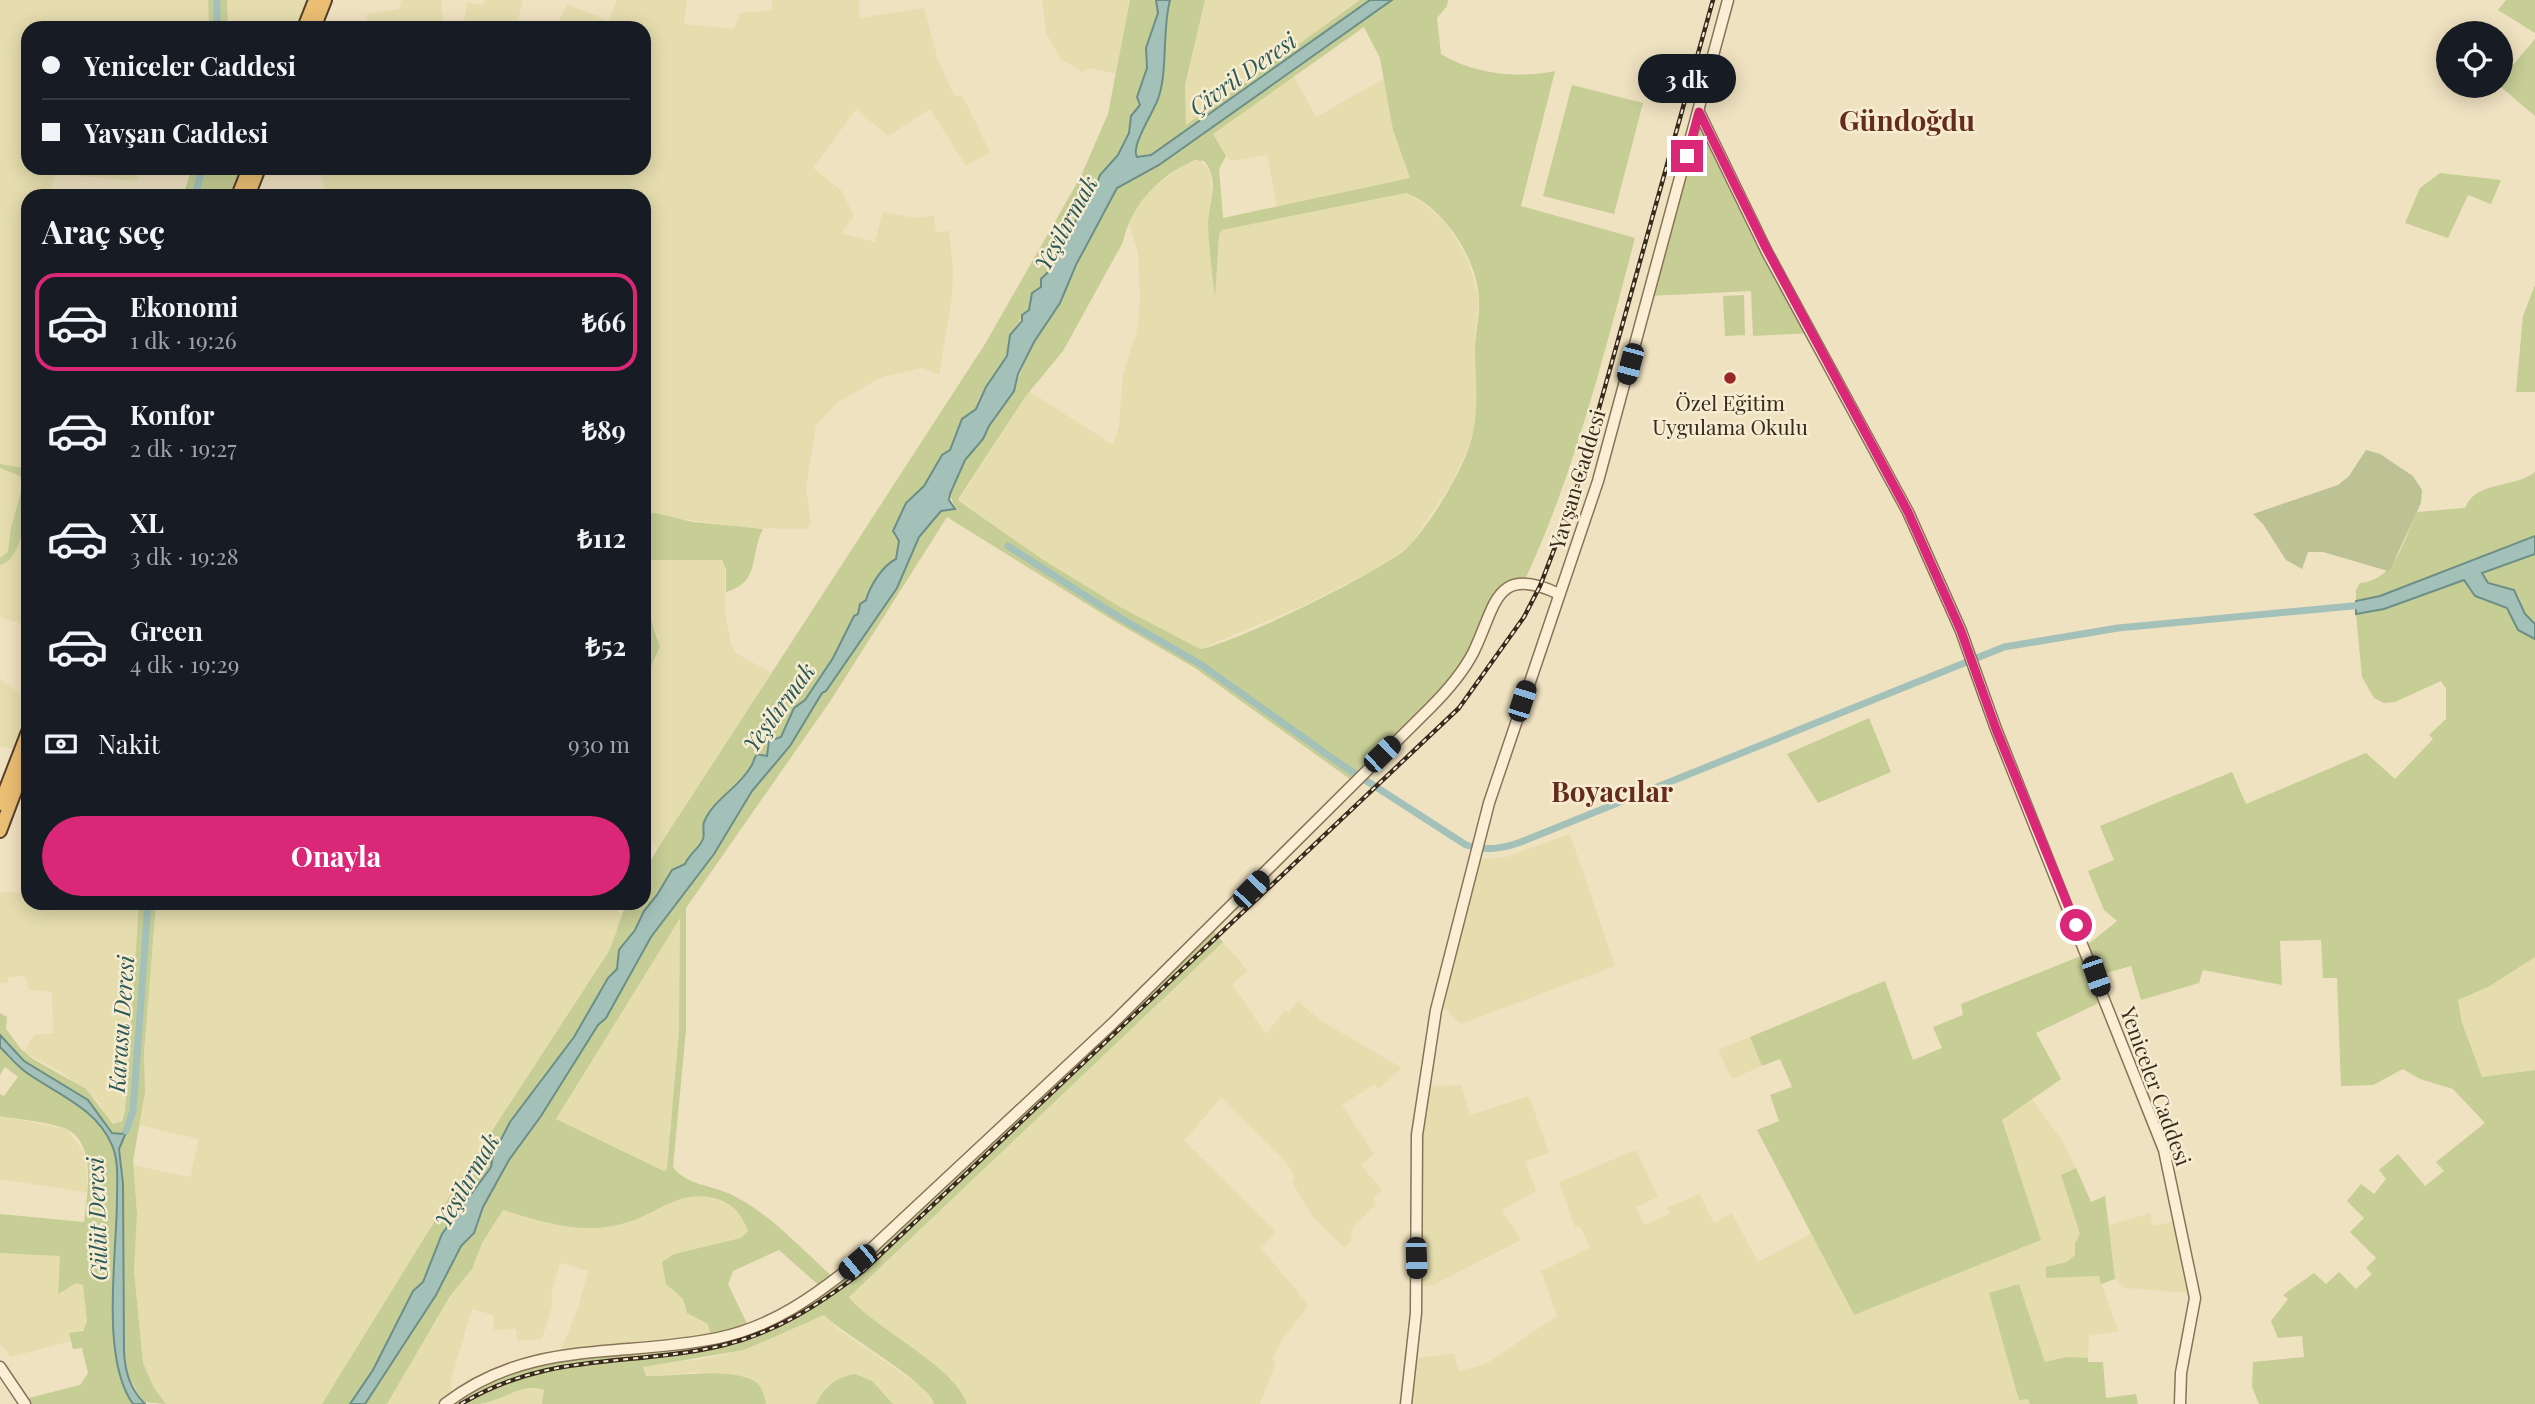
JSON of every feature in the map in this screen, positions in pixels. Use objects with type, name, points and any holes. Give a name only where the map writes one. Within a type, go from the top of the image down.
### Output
[{"type":"highway","points":[[307,21],[316,0]]},
{"type":"highway","points":[[317,21],[325,0]]},
{"type":"highway","points":[[0,804],[21,750]]},
{"type":"highway","points":[[0,831],[21,776]]},
{"type":"street","name":"Yavşan Caddesi","points":[[1406,1404],[1416,1313],[1415,1190],[1423,1086],[1436,1010],[1476,847],[1598,481],[1728,0]]},
{"type":"street","name":"Yeniceler Caddesi","points":[[1699,112],[1765,246],[1908,512],[1974,664],[2168,1161],[2195,1298],[2180,1373],[2180,1404]]},
{"type":"street","points":[[445,1404],[479,1384],[540,1360],[574,1352],[719,1338],[765,1323],[814,1296],[857,1262],[1114,1023],[1458,676],[1472,655],[1494,604],[1504,590],[1514,584],[1530,582],[1559,594]]},
{"type":"street","points":[[0,1367],[25,1404]]},
{"type":"shaded area","points":[[0,0],[208,0],[209,21],[21,21],[21,175],[57,175],[51,189],[21,189],[21,624],[0,617]]},
{"type":"shaded area","points":[[227,0],[315,0],[307,21],[227,19]]},
{"type":"shaded area","points":[[402,0],[441,0],[443,21],[366,21],[368,14],[399,9]]},
{"type":"shaded area","points":[[485,0],[523,0],[518,21],[464,21],[467,2],[483,5]]},
{"type":"shaded area","points":[[617,0],[687,0],[684,24],[734,29],[740,13],[772,10],[772,0],[859,0],[859,18],[924,8],[938,60],[954,95],[963,97],[990,152],[966,166],[930,109],[888,136],[856,109],[813,168],[841,190],[854,216],[841,233],[875,242],[883,212],[916,218],[934,216],[936,232],[949,231],[953,268],[952,297],[939,375],[922,368],[882,377],[838,402],[816,425],[806,488],[811,524],[805,529],[747,528],[651,515],[651,189],[324,189],[321,175],[651,175],[651,21],[608,21]]},
{"type":"shaded area","points":[[1042,0],[1130,0],[1117,74],[1089,68],[1082,72],[1061,59],[1046,33]]},
{"type":"shaded area","points":[[1205,0],[1360,0],[1186,125],[1185,85]]},
{"type":"shaded area","points":[[567,4],[608,21],[558,21]]},
{"type":"shaded area","points":[[1294,76],[1316,117],[1385,78],[1393,130],[1410,178],[1277,207],[1267,155],[1230,161],[1212,134]]},
{"type":"shaded area","points":[[1200,160],[1210,172],[1213,203],[1208,227],[1215,294],[1219,234],[1222,230],[1407,193],[1447,224],[1468,260],[1479,298],[1475,336],[1477,416],[1471,441],[1452,483],[1410,545],[1380,567],[1303,606],[1200,649],[1122,608],[1045,561],[959,500],[1029,391],[1113,445],[1119,426],[1123,374],[1138,326],[1140,298],[1138,253],[1128,221],[1142,197],[1151,189],[1187,163]]},
{"type":"shaded area","points":[[69,175],[137,175],[137,181]]},
{"type":"shaded area","points":[[651,559],[722,560],[725,563],[725,613],[731,644],[736,653],[771,673],[658,848],[651,841],[651,666],[656,660],[658,637],[651,620]]},
{"type":"shaded area","points":[[0,679],[21,695],[21,751],[0,746]]},
{"type":"shaded area","points":[[1570,834],[1615,966],[1461,1024],[1447,1010],[1437,1007],[1472,860],[1506,857]]},
{"type":"shaded area","points":[[0,892],[21,893],[21,910],[139,910],[125,1110],[118,1124],[109,1120],[99,1102],[63,1073],[24,1052],[34,1035],[53,1033],[52,992],[29,990],[25,976],[9,977],[7,984],[0,982]]},
{"type":"shaded area","points":[[155,910],[616,910],[621,915],[618,934],[609,951],[455,1188],[322,1404],[166,1404],[154,1388],[143,1363],[134,1271],[137,1214],[133,1165],[190,1177],[199,1139],[138,1125],[145,1092],[144,1053]]},
{"type":"shaded area","points":[[680,916],[679,1030],[665,1171],[556,1119]]},
{"type":"shaded area","points":[[1223,942],[1248,971],[1232,984],[1266,1034],[1285,1010],[1289,1013],[1298,1001],[1321,1021],[1402,1068],[1378,1089],[1374,1084],[1342,1105],[1374,1154],[1361,1165],[1382,1190],[1374,1196],[1375,1205],[1351,1230],[1352,1240],[1345,1248],[1313,1217],[1292,1182],[1295,1177],[1285,1161],[1221,1098],[1184,1141],[1276,1232],[1261,1248],[1307,1303],[1307,1308],[1284,1337],[1272,1359],[1276,1362],[1260,1404],[967,1404],[951,1380],[881,1328],[849,1297]]},
{"type":"shaded area","points":[[2535,957],[2535,1070],[2482,1077],[2462,1023],[2458,998],[2490,986]]},
{"type":"shaded area","points":[[1750,1037],[1762,1066],[1732,1079],[1718,1050]]},
{"type":"shaded area","points":[[1461,1085],[1470,1115],[1529,1096],[1549,1153],[1525,1161],[1536,1191],[1502,1210],[1521,1240],[1433,1285],[1417,1287],[1423,1086]]},
{"type":"shaded area","points":[[2032,1099],[2061,1139],[2076,1168],[2061,1175],[2080,1234],[2075,1243],[2075,1255],[2067,1262],[2046,1267],[2046,1277],[2099,1276],[2118,1331],[2089,1336],[2088,1358],[2066,1357],[2045,1362],[2019,1284],[1990,1293],[2019,1399],[2028,1399],[2030,1404],[1406,1404],[1412,1359],[1454,1353],[1459,1371],[1486,1364],[1557,1316],[1541,1271],[1590,1248],[1580,1226],[1575,1227],[1559,1182],[1636,1150],[1658,1197],[1636,1207],[1644,1225],[1670,1214],[1667,1208],[1699,1194],[1714,1223],[1732,1213],[1758,1262],[1812,1233],[1853,1315],[2041,1240],[2002,1123],[2005,1117]]},
{"type":"shaded area","points":[[0,1116],[67,1129],[85,1154],[88,1193],[0,1179]]},
{"type":"shaded area","points":[[705,1196],[727,1203],[739,1212],[748,1231],[742,1238],[674,1254],[673,1291],[683,1299],[685,1308],[708,1324],[713,1339],[559,1355],[578,1308],[588,1271],[560,1263],[551,1296],[553,1303],[542,1339],[517,1341],[516,1329],[494,1330],[493,1315],[472,1309],[451,1380],[452,1398],[445,1404],[387,1404],[450,1296],[472,1269],[482,1243],[503,1210],[567,1227],[598,1228],[628,1223],[683,1197]]},
{"type":"shaded area","points":[[2150,1213],[2153,1226],[2180,1220],[2191,1293],[2125,1288],[2115,1279],[2108,1226]]},
{"type":"shaded area","points":[[0,1253],[60,1255],[58,1293],[76,1283],[83,1285],[87,1321],[85,1329],[70,1333],[71,1341],[11,1357],[0,1344]]},
{"type":"shaded area","points":[[824,1315],[839,1330],[922,1387],[934,1404],[893,1404],[879,1388],[847,1375],[826,1387],[816,1404],[766,1404],[761,1389],[751,1380],[693,1372],[650,1377],[644,1374],[645,1365],[704,1359],[744,1350]]},
{"type":"shaded area","points":[[536,1388],[544,1390],[542,1404],[482,1404],[512,1392]]},
{"type":"green space","points":[[208,0],[227,0],[228,21],[209,21]]},
{"type":"green space","points":[[1130,0],[1156,0],[1158,13],[1146,50],[1147,68],[1140,105],[1132,114],[1129,133],[1118,155],[1097,181],[1093,195],[1082,204],[1068,240],[1056,252],[1053,267],[1041,279],[1041,287],[1032,293],[1029,310],[1024,313],[1008,341],[1007,356],[979,399],[976,409],[961,422],[950,450],[924,486],[905,506],[894,536],[899,541],[896,559],[885,569],[870,595],[860,604],[858,614],[854,616],[833,658],[805,700],[792,714],[781,737],[768,746],[767,756],[760,753],[756,756],[750,768],[712,810],[704,822],[703,838],[692,856],[668,877],[651,902],[651,860],[658,848],[985,344],[1081,176],[1108,114]]},
{"type":"green space","points":[[1170,0],[1205,0],[1185,85],[1186,125],[1360,0],[1370,0],[1151,155],[1137,157],[1135,147],[1159,97]]},
{"type":"green space","points":[[1392,0],[1448,0],[1447,6],[1437,18],[1441,54],[1454,61],[1496,73],[1526,75],[1555,71],[1521,206],[1635,238],[1600,369],[1573,456],[1559,498],[1524,582],[1509,587],[1466,666],[1354,782],[1195,668],[947,517],[831,700],[686,908],[686,1030],[673,1167],[685,1178],[730,1194],[758,1211],[835,1279],[1211,928],[1223,942],[849,1297],[878,1323],[932,1362],[960,1390],[967,1404],[934,1404],[918,1384],[824,1315],[744,1350],[643,1367],[646,1376],[720,1374],[748,1378],[759,1385],[766,1404],[542,1404],[544,1390],[536,1388],[520,1390],[479,1404],[445,1404],[540,1360],[712,1339],[708,1324],[687,1313],[683,1299],[666,1284],[662,1262],[674,1254],[741,1238],[748,1231],[741,1216],[730,1205],[720,1200],[695,1196],[673,1202],[629,1222],[598,1228],[561,1226],[503,1210],[482,1243],[472,1269],[450,1296],[387,1404],[365,1404],[436,1295],[461,1246],[474,1233],[483,1207],[509,1160],[598,1025],[606,1018],[651,937],[714,854],[752,791],[790,746],[822,693],[897,588],[919,537],[941,511],[955,509],[950,494],[965,460],[983,439],[1010,397],[1034,342],[1044,323],[1056,311],[1117,188],[1159,165]],"holes":[[[1364,27],[1380,58],[1393,130],[1410,178],[1223,218],[1219,169],[1226,156],[1213,134]],[[1195,160],[1204,161],[1212,176],[1208,225],[1215,297],[1219,234],[1222,230],[1406,193],[1433,210],[1456,236],[1472,267],[1479,298],[1474,430],[1453,482],[1418,536],[1395,557],[1342,588],[1274,621],[1200,649],[1122,608],[1045,561],[959,501],[1025,397],[1063,351],[1123,242],[1132,216],[1140,204],[1158,183]],[[680,918],[679,1030],[667,1169],[664,1171],[556,1119]],[[779,1250],[823,1289],[749,1328],[728,1284],[733,1271]]]},
{"type":"green space","points":[[2506,0],[2535,0],[2535,33],[2498,10]]},
{"type":"green space","points":[[2535,39],[2535,116],[2513,97],[2513,65]]},
{"type":"green space","points":[[1572,85],[1643,103],[1614,214],[1543,196]]},
{"type":"green space","points":[[1699,112],[1810,333],[1753,336],[1751,291],[1649,296]]},
{"type":"green space","points":[[2440,173],[2501,180],[2491,204],[2468,195],[2448,238],[2405,223],[2420,188]]},
{"type":"green space","points":[[190,175],[246,175],[241,189],[185,189]]},
{"type":"green space","points":[[2535,285],[2535,392],[2516,392],[2523,316]]},
{"type":"green space","points":[[1744,295],[1745,335],[1725,336],[1723,296]]},
{"type":"green space","points":[[2366,450],[2380,454],[2413,476],[2422,490],[2421,503],[2391,568],[2388,571],[2323,552],[2308,552],[2302,569],[2286,560],[2263,524],[2253,514],[2338,485],[2349,476]]},
{"type":"green space","points":[[0,464],[21,468],[21,479],[20,476],[0,468]]},
{"type":"green space","points":[[2535,472],[2535,536],[2380,596],[2356,601],[2356,590],[2360,583],[2382,574],[2397,556],[2417,512],[2465,508],[2470,499],[2478,493],[2517,481]]},
{"type":"green space","points":[[21,492],[21,538],[9,560],[0,565],[0,558],[8,552],[11,528]]},
{"type":"green space","points":[[651,513],[693,522],[763,529],[745,582],[726,592],[726,569],[722,560],[651,560]]},
{"type":"green space","points":[[2535,554],[2535,624],[2525,614],[2519,598],[2488,583],[2482,573]]},
{"type":"green space","points":[[2464,579],[2475,596],[2507,608],[2521,630],[2535,639],[2535,957],[2490,986],[2458,1000],[2462,1023],[2482,1077],[2535,1070],[2535,1404],[2259,1404],[2252,1387],[2253,1362],[2304,1357],[2302,1336],[2278,1338],[2271,1321],[2288,1299],[2283,1295],[2314,1273],[2326,1284],[2339,1272],[2356,1289],[2372,1274],[2366,1268],[2376,1258],[2350,1232],[2364,1218],[2347,1201],[2361,1184],[2374,1194],[2386,1179],[2379,1170],[2398,1154],[2425,1186],[2444,1171],[2436,1162],[2485,1123],[2453,1089],[2420,1079],[2403,1069],[2373,1085],[2341,1086],[2337,978],[2323,978],[2321,940],[2280,941],[2282,985],[2203,970],[2199,983],[2141,1000],[2131,966],[2096,976],[2105,1000],[2036,1033],[2061,1079],[2002,1120],[2041,1240],[1854,1315],[1757,1130],[1779,1121],[1770,1095],[1792,1087],[1780,1059],[1762,1066],[1750,1037],[1885,981],[1913,1060],[1942,1048],[1933,1027],[1963,1015],[1961,1004],[2086,954],[2084,948],[2117,921],[2104,910],[2088,871],[2114,860],[2100,826],[2232,772],[2246,804],[2366,753],[2395,779],[2433,739],[2429,735],[2446,719],[2446,689],[2441,681],[2395,702],[2384,703],[2374,698],[2362,677],[2356,614],[2384,609]]},
{"type":"green space","points":[[651,620],[660,647],[651,667]]},
{"type":"green space","points":[[1869,718],[1891,772],[1818,803],[1787,754]]},
{"type":"green space","points":[[139,910],[155,910],[144,1053],[145,1092],[133,1161],[137,1214],[134,1271],[143,1363],[154,1388],[166,1404],[143,1402],[127,1374],[124,1361],[123,1184],[119,1149],[128,1126],[122,1134],[112,1133],[88,1100],[24,1061],[0,1035],[0,1013],[7,1017],[6,1029],[21,1049],[33,1059],[86,1089],[113,1124],[122,1121],[125,1110]]},
{"type":"green space","points":[[624,910],[646,910],[625,946],[617,969],[608,978],[574,1036],[510,1122],[491,1167],[442,1234],[423,1282],[413,1291],[373,1370],[350,1404],[322,1404],[455,1188],[609,951]]},
{"type":"green space","points":[[0,1047],[86,1112],[112,1146],[117,1180],[113,1330],[123,1382],[133,1404],[25,1404],[21,1400],[80,1385],[88,1373],[82,1348],[73,1349],[69,1333],[83,1331],[87,1321],[83,1285],[76,1283],[58,1294],[60,1256],[0,1253],[0,1214],[84,1222],[88,1170],[82,1144],[64,1128],[0,1116],[0,1094],[4,1096],[18,1077],[5,1067],[0,1075]]},
{"type":"green space","points":[[2076,1168],[2091,1202],[2105,1196],[2115,1279],[2101,1284],[2099,1276],[2046,1278],[2046,1267],[2067,1262],[2075,1255],[2075,1243],[2080,1234],[2061,1175]]},
{"type":"green space","points":[[2019,1284],[2045,1362],[2066,1357],[2103,1362],[2106,1398],[2136,1394],[2138,1404],[2030,1404],[2028,1399],[2019,1400],[1989,1293]]},
{"type":"green space","points":[[855,1374],[872,1381],[893,1404],[816,1404],[831,1384]]},
{"type":"water","points":[[1156,0],[1170,0],[1161,88],[1137,145],[1137,157],[1151,155],[1370,0],[1392,0],[1159,165],[1117,188],[1076,265],[1060,303],[1034,342],[1018,374],[1014,391],[983,439],[965,460],[950,494],[949,500],[955,509],[941,511],[919,537],[897,588],[822,693],[790,746],[752,791],[714,854],[651,937],[606,1018],[598,1025],[541,1116],[509,1160],[483,1207],[474,1233],[461,1246],[436,1295],[365,1404],[350,1404],[373,1370],[413,1291],[423,1282],[442,1234],[491,1167],[493,1155],[510,1122],[574,1037],[608,978],[617,969],[619,950],[635,930],[644,911],[651,910],[651,902],[672,870],[685,864],[701,842],[704,837],[704,822],[713,807],[745,775],[757,754],[767,756],[769,741],[781,737],[794,708],[805,700],[833,658],[877,577],[896,559],[899,541],[893,531],[906,503],[924,486],[942,455],[950,450],[962,419],[976,409],[986,387],[1007,356],[1010,335],[1022,321],[1022,315],[1029,310],[1032,293],[1041,287],[1041,279],[1053,267],[1055,252],[1068,240],[1067,232],[1074,225],[1083,201],[1093,195],[1100,175],[1118,155],[1129,133],[1131,116],[1140,105],[1137,97],[1147,68],[1146,48],[1158,13]]},
{"type":"water","points":[[2535,536],[2535,554],[2482,573],[2488,583],[2514,590],[2525,614],[2535,624],[2535,639],[2518,630],[2507,608],[2475,596],[2464,580],[2384,609],[2356,614],[2356,601],[2380,596]]},
{"type":"water","points":[[0,1035],[24,1061],[88,1100],[112,1133],[122,1134],[130,1123],[119,1149],[123,1184],[124,1351],[129,1380],[145,1404],[133,1404],[123,1384],[113,1333],[117,1171],[112,1145],[105,1132],[86,1111],[16,1064],[0,1047]]},
{"type":"waterway","name":"Karasu Deresi","points":[[217,0],[217,21]]},
{"type":"waterway","name":"Karasu Deresi","points":[[197,189],[200,175]]},
{"type":"waterway","points":[[1008,546],[1117,616],[1200,664],[1342,765],[1466,845],[1487,849],[1521,842],[2004,647],[2118,628],[2363,605]]},
{"type":"waterway","name":"Karasu Deresi","points":[[126,1131],[133,1111],[147,910]]},
{"type":"railway","points":[[461,1404],[527,1375],[591,1363],[689,1352],[724,1345],[780,1325],[831,1295],[863,1271],[1459,708],[1524,617],[1540,586],[1574,498],[1713,0]]},
{"type":"place","name":"Özel Eğitim Uygulama Okulu","points":[[1730,378]]},
{"type":"district","name":"Gündoğdu","points":[[1907,119]]},
{"type":"district","name":"Boyacılar","points":[[1612,790]]},
{"type":"route","points":[[1687,156],[1699,112],[1825,362],[1908,512],[1961,631],[1996,729],[2076,925]]},
{"type":"water label","name":"Çivril Deresi","points":[[1242,73]]},
{"type":"water label","name":"Yeşilırmak","points":[[1065,223]]},
{"type":"water label","name":"Yeşilırmak","points":[[778,707]]},
{"type":"water label","name":"Yeşilırmak","points":[[466,1180]]},
{"type":"water label","name":"Gülüt Deresi","points":[[96,1219]]}]
